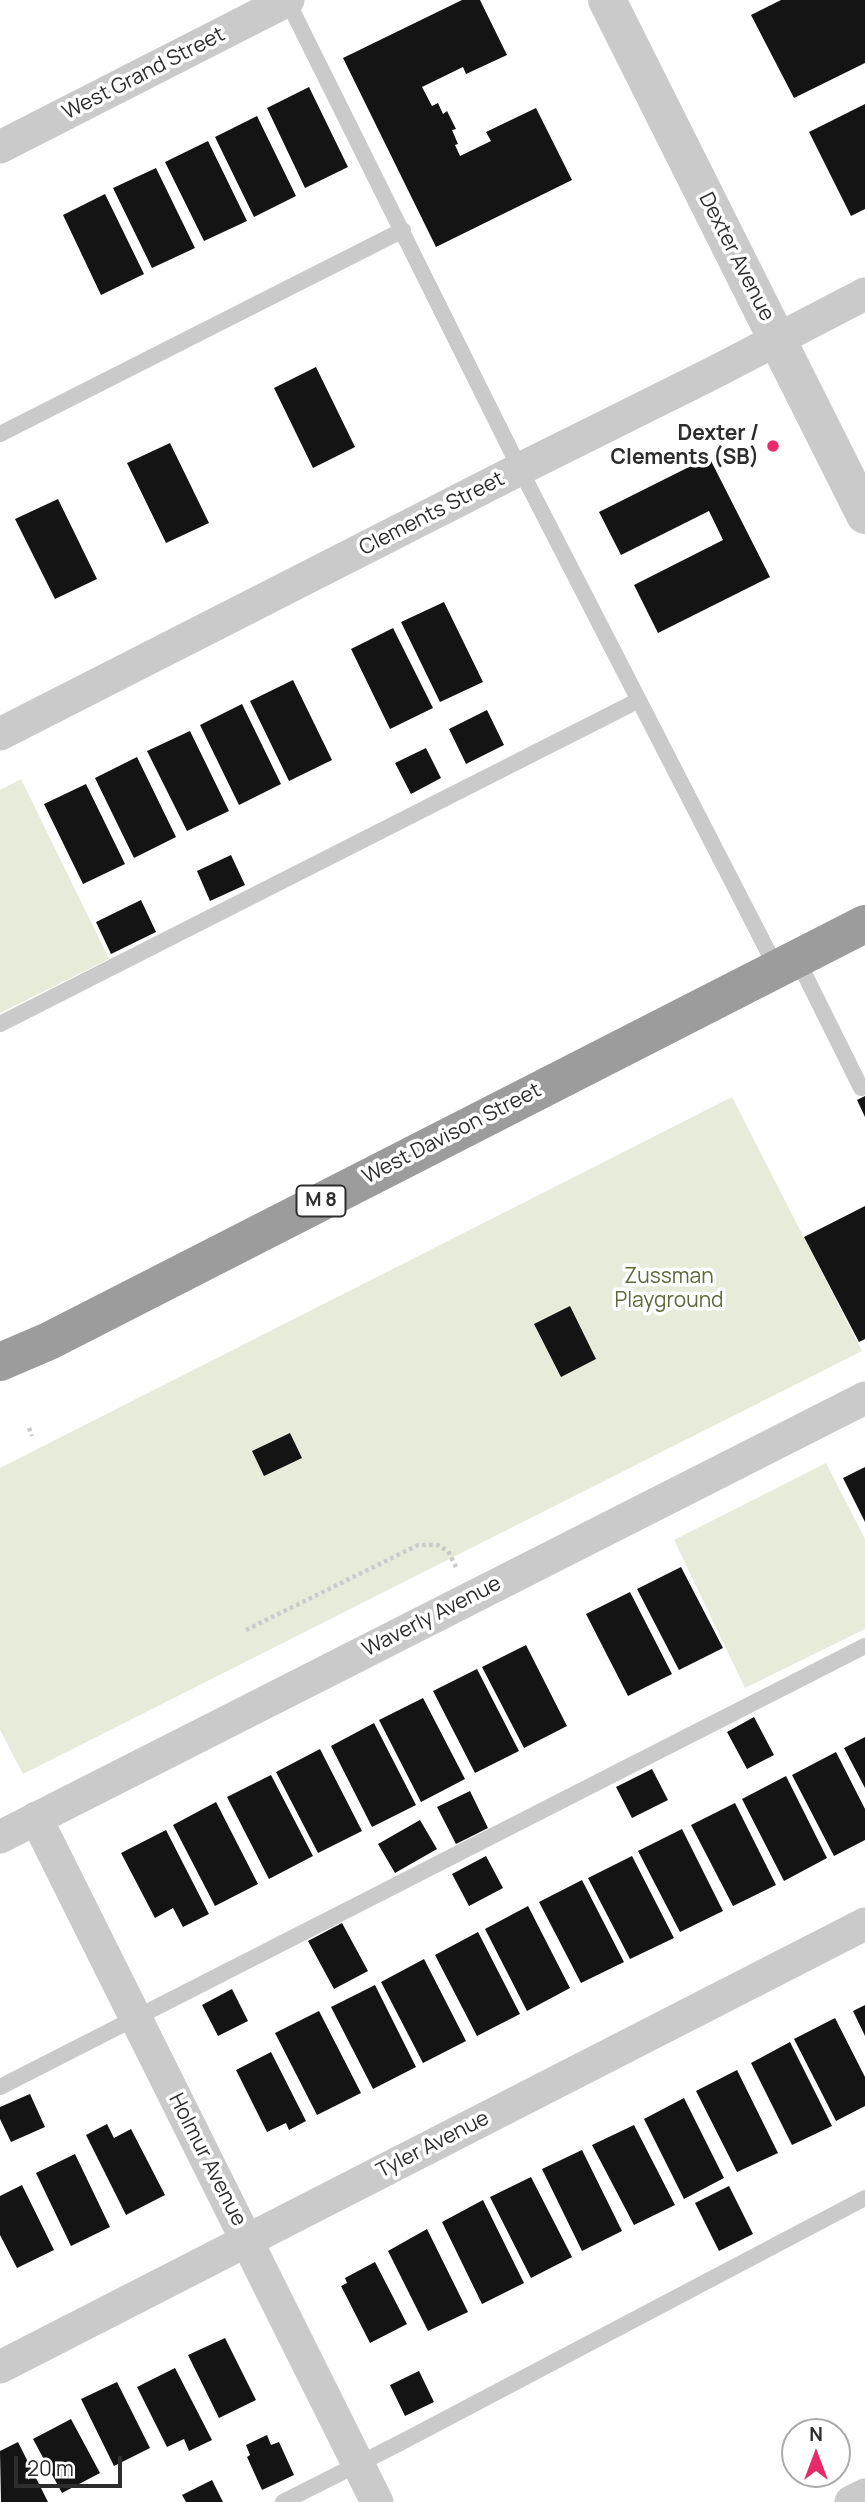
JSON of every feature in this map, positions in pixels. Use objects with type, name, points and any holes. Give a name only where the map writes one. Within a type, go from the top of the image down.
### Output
[{"type":"highway","name":"West Davison Street","points":[[0,1362],[49,1340],[865,924]]},
{"type":"street","name":"West Grand Street","points":[[0,147],[288,0]]},
{"type":"street","name":"Dexter Avenue","points":[[607,0],[865,515]]},
{"type":"street","name":"Clements Street","points":[[0,734],[865,294]]},
{"type":"street","name":"Waverly Avenue","points":[[0,1836],[865,1398]]},
{"type":"street","name":"Holmur Avenue","points":[[36,1818],[377,2502]]},
{"type":"street","name":"Tyler Avenue","points":[[0,2367],[865,1924]]},
{"type":"street","points":[[851,2502],[865,2495]]},
{"type":"lane","points":[[288,0],[520,469],[639,700],[787,964],[861,1088],[865,1086]]},
{"type":"lane","points":[[0,433],[403,230]]},
{"type":"lane","points":[[0,1024],[639,700]]},
{"type":"lane","points":[[0,2087],[865,1646]]},
{"type":"lane","points":[[283,2502],[865,2198]]},
{"type":"path","points":[[29,1428],[32,1436]]},
{"type":"path","points":[[246,1630],[418,1545],[438,1545],[448,1551],[471,1598]]},
{"type":"green space","points":[[21,779],[109,959],[0,1013],[0,790]]},
{"type":"green space","name":"Zussman Playground","points":[[732,1097],[862,1351],[23,1774],[0,1730],[0,1468]]},
{"type":"green space","points":[[826,1463],[865,1539],[865,1629],[745,1688],[674,1540]]},
{"type":"building","points":[[462,0],[480,0],[507,55],[466,74],[463,67],[422,87],[432,106],[438,103],[443,114],[447,111],[456,129],[452,130],[460,156],[491,141],[486,132],[536,108],[572,180],[436,247],[343,58]]},
{"type":"building","points":[[781,0],[865,0],[865,63],[794,98],[751,15]]},
{"type":"building","points":[[309,87],[348,167],[305,188],[267,108]]},
{"type":"building","points":[[865,104],[865,209],[851,216],[809,132]]},
{"type":"building","points":[[257,116],[296,196],[254,217],[215,137]]},
{"type":"building","points":[[208,141],[247,221],[204,241],[165,162]]},
{"type":"building","points":[[156,168],[195,248],[152,268],[113,188]]},
{"type":"building","points":[[105,194],[144,274],[101,295],[63,215]]},
{"type":"building","points":[[316,367],[355,447],[313,468],[274,388]]},
{"type":"building","points":[[170,443],[209,523],[166,543],[127,463]]},
{"type":"building","points":[[709,457],[770,577],[658,633],[634,585],[723,540],[709,511],[621,555],[599,512]]},
{"type":"building","points":[[58,499],[97,579],[55,599],[15,519]]},
{"type":"building","points":[[444,602],[483,682],[440,702],[401,622]]},
{"type":"building","points":[[393,628],[433,708],[390,729],[351,649]]},
{"type":"building","points":[[293,680],[332,760],[289,781],[250,701]]},
{"type":"building","points":[[242,704],[281,784],[239,805],[200,725]]},
{"type":"building","points":[[487,710],[504,745],[466,764],[449,729]]},
{"type":"building","points":[[190,731],[229,811],[187,831],[147,751]]},
{"type":"building","points":[[426,748],[441,778],[411,794],[395,763]]},
{"type":"building","points":[[137,757],[176,837],[134,858],[95,778]]},
{"type":"building","points":[[86,784],[125,864],[83,884],[44,804]]},
{"type":"building","points":[[231,855],[245,885],[210,901],[197,871]]},
{"type":"building","points":[[141,900],[156,932],[111,954],[96,922]]},
{"type":"building","points":[[865,1096],[865,1117],[857,1100]]},
{"type":"building","points":[[865,1206],[865,1339],[859,1342],[804,1237]]},
{"type":"building","points":[[570,1306],[596,1359],[561,1377],[534,1324]]},
{"type":"building","points":[[290,1433],[302,1458],[264,1476],[252,1451]]},
{"type":"building","points":[[865,1467],[865,1522],[843,1478]]},
{"type":"building","points":[[681,1567],[723,1648],[679,1670],[637,1589]]},
{"type":"building","points":[[630,1592],[672,1674],[628,1696],[586,1614]]},
{"type":"building","points":[[526,1645],[567,1726],[524,1748],[482,1667]]},
{"type":"building","points":[[477,1669],[519,1751],[475,1773],[433,1691]]},
{"type":"building","points":[[423,1698],[465,1779],[421,1802],[379,1720]]},
{"type":"building","points":[[754,1717],[774,1755],[747,1769],[727,1732]]},
{"type":"building","points":[[374,1723],[416,1805],[372,1827],[331,1746]]},
{"type":"building","points":[[865,1737],[865,1788],[844,1748]]},
{"type":"building","points":[[320,1749],[362,1831],[318,1853],[276,1772]]},
{"type":"building","points":[[836,1752],[865,1809],[865,1840],[834,1856],[792,1775]]},
{"type":"building","points":[[652,1769],[668,1800],[632,1818],[616,1787]]},
{"type":"building","points":[[271,1775],[313,1856],[269,1879],[227,1797]]},
{"type":"building","points":[[786,1776],[827,1858],[784,1881],[742,1799]]},
{"type":"building","points":[[470,1791],[488,1828],[456,1844],[437,1807]]},
{"type":"building","points":[[216,1802],[258,1884],[215,1906],[173,1825]]},
{"type":"building","points":[[735,1803],[776,1885],[733,1906],[691,1825]]},
{"type":"building","points":[[420,1820],[437,1849],[395,1873],[378,1844]]},
{"type":"building","points":[[682,1829],[723,1911],[680,1932],[638,1851]]},
{"type":"building","points":[[166,1830],[209,1914],[183,1927],[173,1908],[155,1918],[121,1853]]},
{"type":"building","points":[[486,1856],[503,1888],[469,1906],[452,1874]]},
{"type":"building","points":[[632,1856],[674,1938],[630,1959],[588,1878]]},
{"type":"building","points":[[582,1880],[624,1962],[581,1983],[539,1902]]},
{"type":"building","points":[[528,1906],[570,1988],[527,2011],[485,1929]]},
{"type":"building","points":[[342,1923],[368,1971],[334,1989],[308,1941]]},
{"type":"building","points":[[478,1932],[520,2014],[477,2036],[435,1955]]},
{"type":"building","points":[[424,1959],[466,2041],[423,2063],[381,1982]]},
{"type":"building","points":[[375,1985],[416,2067],[373,2089],[331,2007]]},
{"type":"building","points":[[232,1989],[248,2021],[218,2036],[202,2005]]},
{"type":"building","points":[[865,2005],[865,2036],[853,2011]]},
{"type":"building","points":[[319,2011],[361,2093],[317,2115],[275,2033]]},
{"type":"building","points":[[835,2018],[865,2077],[865,2106],[836,2121],[794,2039]]},
{"type":"building","points":[[790,2042],[832,2126],[792,2145],[751,2063]]},
{"type":"building","points":[[271,2052],[306,2121],[289,2130],[286,2123],[267,2132],[236,2070]]},
{"type":"building","points":[[737,2070],[778,2153],[737,2172],[696,2091]]},
{"type":"building","points":[[30,2094],[45,2127],[11,2142],[0,2119],[0,2107]]},
{"type":"building","points":[[684,2098],[724,2178],[684,2199],[644,2119]]},
{"type":"building","points":[[107,2124],[114,2138],[131,2129],[165,2195],[126,2215],[86,2135]]},
{"type":"building","points":[[634,2125],[675,2205],[634,2225],[592,2145]]},
{"type":"building","points":[[582,2150],[622,2231],[582,2251],[542,2169]]},
{"type":"building","points":[[75,2154],[110,2227],[71,2246],[36,2173]]},
{"type":"building","points":[[531,2177],[572,2257],[531,2278],[490,2197]]},
{"type":"building","points":[[22,2185],[54,2250],[17,2268],[0,2235],[0,2196]]},
{"type":"building","points":[[729,2186],[753,2234],[719,2251],[695,2203]]},
{"type":"building","points":[[483,2200],[524,2283],[482,2304],[442,2222]]},
{"type":"building","points":[[427,2229],[468,2312],[428,2331],[388,2251]]},
{"type":"building","points":[[375,2262],[407,2324],[370,2343],[341,2286],[347,2283],[345,2278]]},
{"type":"building","points":[[225,2338],[256,2400],[219,2418],[188,2355]]},
{"type":"building","points":[[175,2368],[212,2440],[189,2451],[184,2439],[167,2447],[137,2387]]},
{"type":"building","points":[[419,2371],[434,2402],[405,2416],[390,2385]]},
{"type":"building","points":[[117,2382],[150,2448],[114,2466],[81,2399]]},
{"type":"building","points":[[71,2419],[100,2473],[62,2493],[33,2439]]},
{"type":"building","points":[[267,2435],[271,2445],[279,2442],[294,2475],[262,2490],[247,2457],[250,2455],[246,2445]]},
{"type":"building","points":[[18,2442],[48,2502],[1,2502],[0,2451]]},
{"type":"building","points":[[212,2480],[223,2502],[186,2502],[182,2495]]},
{"type":"place","name":"Dexter / Clements (SB)","points":[[773,446]]}]
